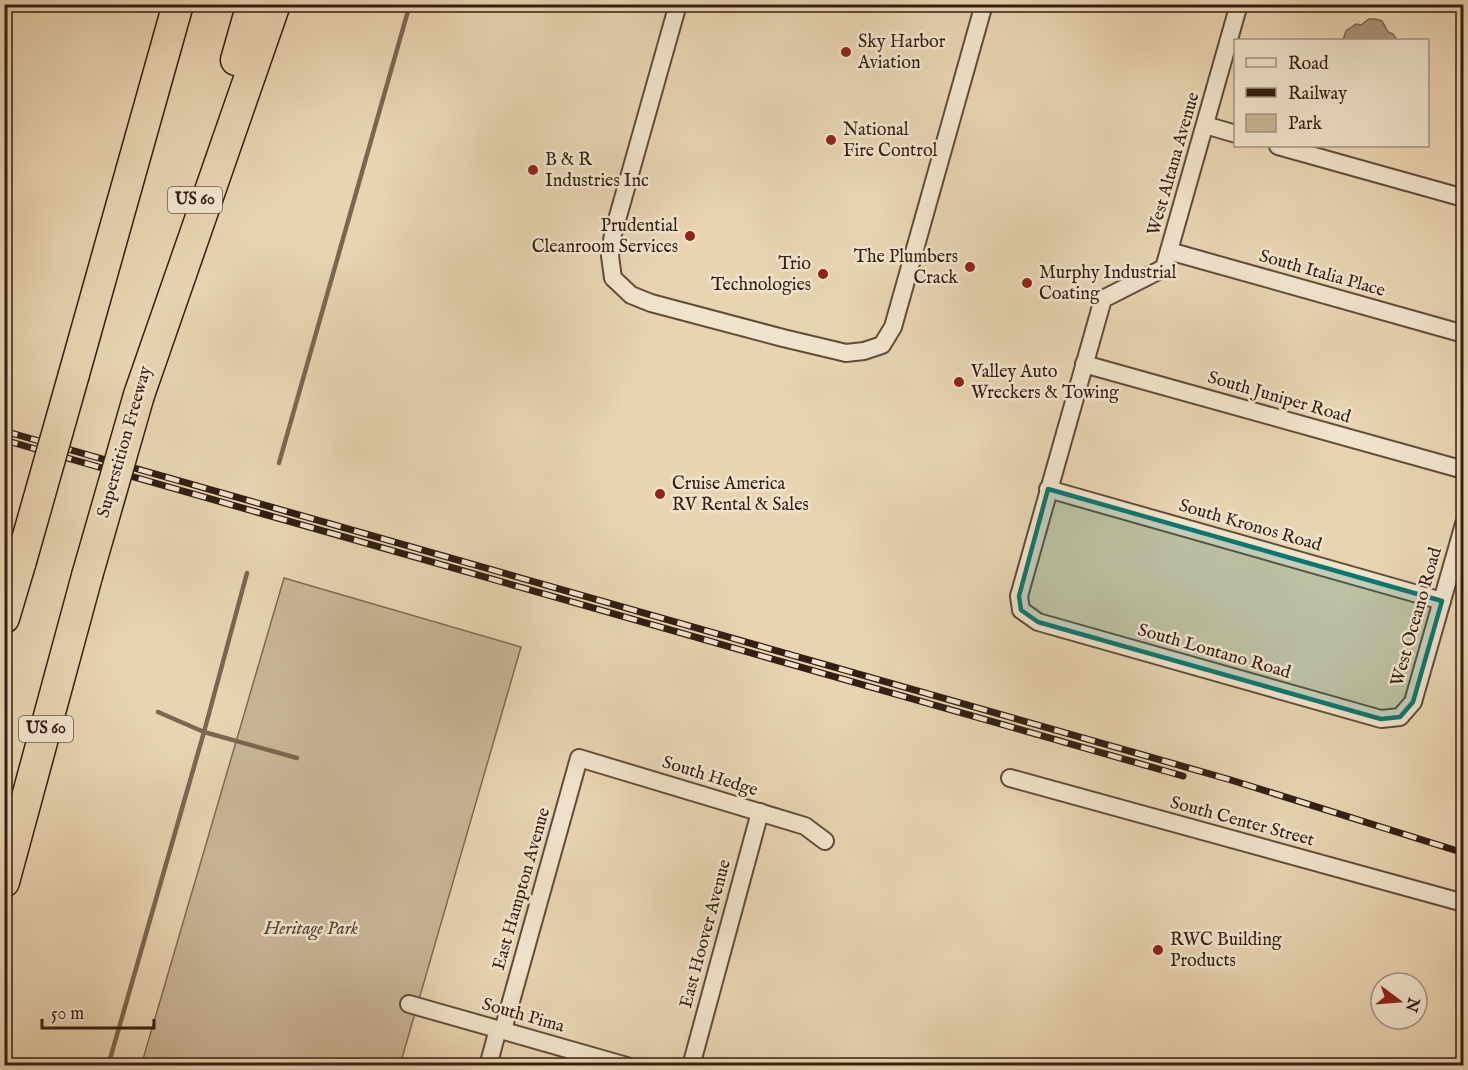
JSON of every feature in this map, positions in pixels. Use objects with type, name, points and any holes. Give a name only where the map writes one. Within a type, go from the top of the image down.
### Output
[{"type":"highway","points":[[4,618],[178,4]]},
{"type":"highway","name":"Superstition Freeway","points":[[4,882],[87,576],[252,4]]},
{"type":"highway","points":[[139,394],[275,4]]},
{"type":"street","points":[[678,4],[613,234],[610,256],[613,278],[631,296],[651,303],[846,353],[864,351],[882,345],[893,327],[984,4]]},
{"type":"street","name":"West Altana Avenue","points":[[1021,610],[1019,596],[1103,299],[1164,268],[1239,4]]},
{"type":"street","points":[[1205,125],[1234,133]]},
{"type":"street","points":[[1282,147],[1464,198]]},
{"type":"street","name":"South Italia Place","points":[[1169,251],[1463,333]]},
{"type":"street","name":"South Juniper Road","points":[[1084,364],[1464,470]]},
{"type":"street","name":"South Kronos Road","points":[[1048,489],[1442,601]]},
{"type":"street","name":"West Oceano Road","points":[[1400,717],[1413,702],[1464,524]]},
{"type":"street","name":"South Lontano Road","points":[[1021,610],[1038,622],[1381,719],[1400,717]]},
{"type":"street","name":"South Hedge","points":[[579,758],[805,826],[825,841]]},
{"type":"street","name":"East Hampton Avenue","points":[[488,1065],[501,1029],[579,758]]},
{"type":"street","name":"South Center Street","points":[[1010,778],[1464,903]]},
{"type":"street","name":"East Hoover Avenue","points":[[691,1065],[760,812]]},
{"type":"street","name":"South Pima","points":[[409,1004],[627,1065]]},
{"type":"highlighted area","points":[[1048,489],[1442,601],[1413,702],[1400,717],[1381,719],[1038,622],[1021,610],[1019,596]]},
{"type":"green space","name":"Heritage Park","points":[[284,578],[521,647],[400,1065],[141,1066]]},
{"type":"shaded area","points":[[1369,19],[1382,21],[1388,32],[1396,39],[1343,39],[1346,31],[1356,24],[1361,25]]},
{"type":"waterway","points":[[279,463],[410,4]]},
{"type":"waterway","points":[[108,1066],[247,573]]},
{"type":"waterway","points":[[158,712],[204,732],[297,758]]},
{"type":"railway","points":[[4,431],[1231,780],[1464,853]]},
{"type":"railway","points":[[4,440],[1183,776]]},
{"type":"place","name":"Sky Harbor Aviation","points":[[846,52]]},
{"type":"place","name":"National Fire Control","points":[[831,140]]},
{"type":"place","name":"B & R Industries Inc","points":[[533,170]]},
{"type":"place","name":"Prudential Cleanroom Services","points":[[690,236]]},
{"type":"place","name":"The Plumbers Crack","points":[[970,267]]},
{"type":"place","name":"Trio Technologies","points":[[823,274]]},
{"type":"place","name":"Murphy Industrial Coating","points":[[1027,283]]},
{"type":"place","name":"Valley Auto Wreckers & Towing","points":[[959,382]]},
{"type":"place","name":"Cruise America RV Rental & Sales","points":[[660,494]]},
{"type":"place","name":"RWC Building Products","points":[[1158,950]]}]
